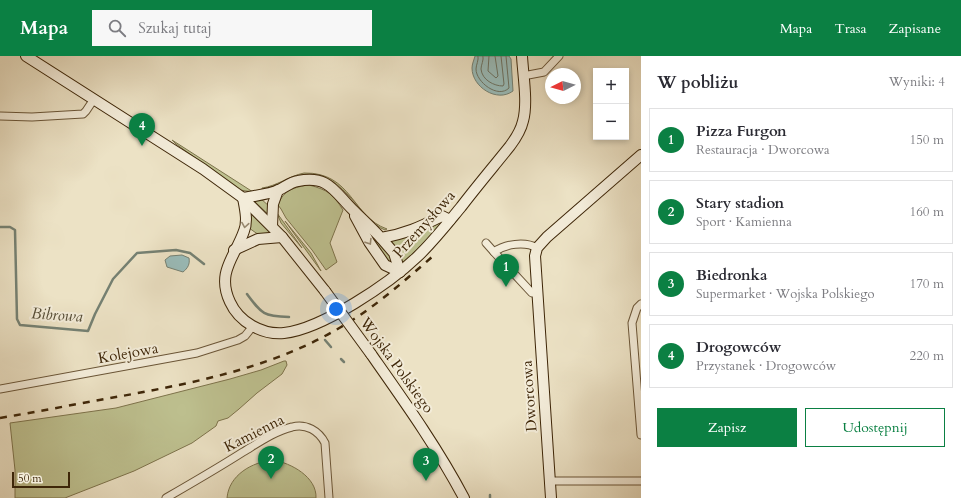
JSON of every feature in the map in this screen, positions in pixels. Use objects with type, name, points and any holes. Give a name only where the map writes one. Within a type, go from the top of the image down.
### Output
[{"type":"main road","name":"Wojska Polskiego","points":[[26,56],[203,170],[243,198],[272,226],[325,291],[371,354],[425,431],[449,469],[464,498]]},
{"type":"main road","name":"Przemysłowa","points":[[243,198],[246,216],[245,230],[229,260],[225,277],[227,295],[233,308],[239,316],[253,326],[269,332],[284,333],[328,318],[400,272],[418,256],[450,220],[516,137],[524,120],[522,56]]},
{"type":"main road","points":[[537,248],[547,237],[641,155]]},
{"type":"main road","points":[[243,198],[278,190],[297,181],[309,180],[327,184],[337,191],[350,208],[369,242],[386,265],[400,272]]},
{"type":"main road","points":[[272,226],[273,204],[278,190]]},
{"type":"main road","points":[[350,208],[394,253],[400,272]]},
{"type":"main road","points":[[381,238],[412,231],[442,216],[450,220]]},
{"type":"main road","points":[[234,250],[258,238],[282,237]]},
{"type":"main road","name":"Dworcowa","points":[[537,248],[535,256],[537,293],[551,498]]},
{"type":"street","points":[[523,76],[544,72],[560,56]]},
{"type":"street","points":[[0,116],[79,115],[85,113],[94,99]]},
{"type":"street","points":[[486,243],[532,293],[537,293]]},
{"type":"street","points":[[494,252],[501,247],[527,244],[537,248]]},
{"type":"street","points":[[641,304],[637,308],[632,323],[641,435]]},
{"type":"street","name":"Kolejowa","points":[[0,389],[197,353],[238,340],[245,336],[253,326]]},
{"type":"street","name":"Kamienna","points":[[166,498],[269,437],[298,426],[311,428],[317,431],[325,442],[328,498]]},
{"type":"street","points":[[550,481],[641,481]]},
{"type":"green space","points":[[172,140],[253,192],[240,190]]},
{"type":"green space","points":[[304,173],[313,174],[292,178],[262,191],[262,188],[293,176]]},
{"type":"green space","points":[[315,174],[320,175],[332,180],[342,187],[366,215],[375,223],[387,229],[385,230],[373,223],[334,182]]},
{"type":"green space","points":[[309,185],[329,193],[343,210],[330,243],[337,262],[326,270],[286,218],[278,205],[283,196],[290,190]]},
{"type":"green space","points":[[260,198],[270,207],[269,215],[253,200]]},
{"type":"green space","points":[[250,213],[252,213],[272,234],[259,235],[249,228]]},
{"type":"green space","points":[[277,213],[302,248],[281,223]]},
{"type":"green space","points":[[285,221],[311,253],[321,271]]},
{"type":"green space","points":[[440,221],[442,223],[441,225],[404,263],[384,238],[401,238],[408,236],[420,232]]},
{"type":"green space","points":[[377,239],[394,258],[392,266],[373,242]]},
{"type":"green space","points":[[286,361],[287,365],[282,374],[228,418],[218,421],[216,426],[192,443],[134,471],[65,498],[15,498],[15,470],[10,423],[116,408],[230,379],[261,370]]},
{"type":"green space","points":[[273,460],[287,464],[302,472],[312,484],[315,490],[316,498],[227,498],[232,483],[243,471],[265,461]]},
{"type":"water","points":[[475,56],[509,56],[511,59],[513,91],[500,95],[493,94],[481,87],[473,75],[472,66]]},
{"type":"water","points":[[182,255],[189,258],[188,266],[183,272],[167,267],[165,260],[170,256]]},
{"type":"waterway","name":"Bibrowa","points":[[0,227],[10,227],[15,230],[17,319],[20,325],[88,331],[113,279],[137,253],[176,250],[190,253],[204,264]]},
{"type":"waterway","name":"Bibrowa","points":[[247,294],[256,306],[264,313],[274,316],[289,317]]},
{"type":"waterway","name":"Bibrowa","points":[[325,340],[331,347]]},
{"type":"waterway","name":"Bibrowa","points":[[341,359],[344,362]]},
{"type":"railway","points":[[0,418],[207,379],[262,363],[289,353],[341,327],[365,312],[432,257]]},
{"type":"place","name":"Drogowców","points":[[142,146]]},
{"type":"place","name":"Pizza Furgon","points":[[506,287]]},
{"type":"place","name":"Stary stadion","points":[[271,479]]},
{"type":"place","name":"Biedronka","points":[[426,481]]}]
